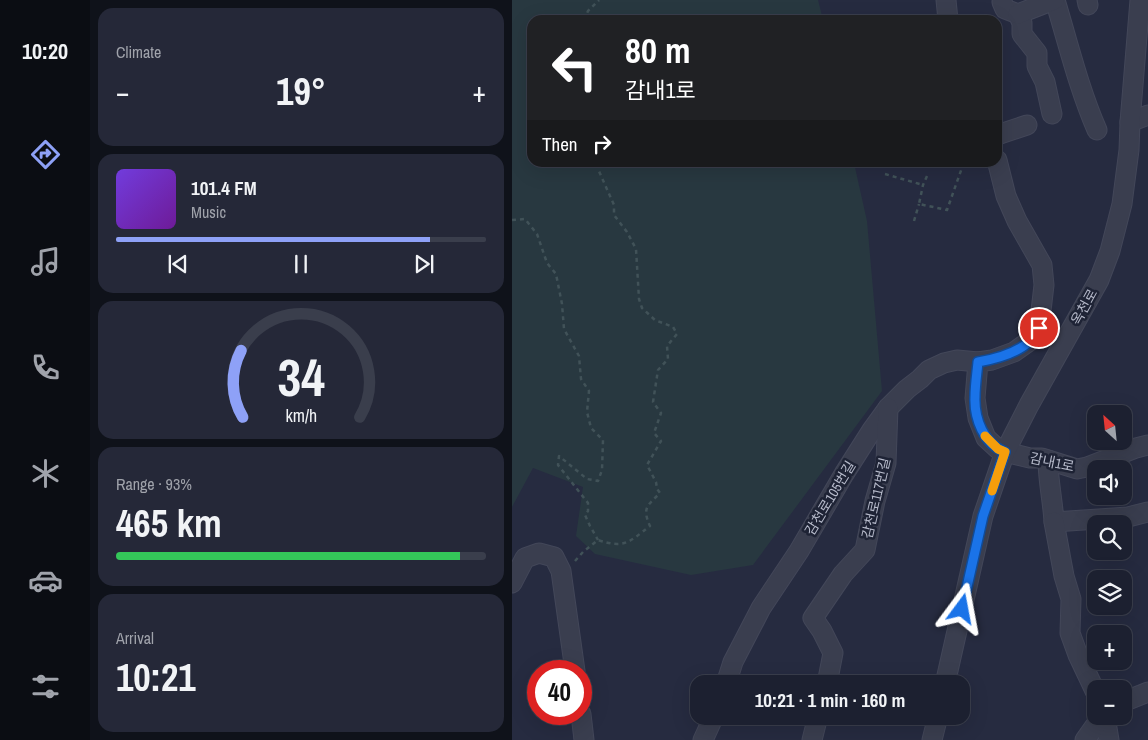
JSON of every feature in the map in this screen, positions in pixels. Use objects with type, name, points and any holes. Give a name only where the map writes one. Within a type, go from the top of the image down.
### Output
[{"type":"street","points":[[946,0],[948,15]]},
{"type":"street","points":[[1018,14],[1054,0],[1090,115],[1097,130]]},
{"type":"street","name":"옥천로","points":[[947,675],[983,516],[1005,452],[1028,405],[1099,280],[1110,251],[1123,195],[1129,150],[1130,122],[1141,62],[1140,0]]},
{"type":"street","points":[[1002,2],[1005,8],[1018,14],[1022,23],[1022,34],[1037,53],[1037,66],[1045,82],[1052,114]]},
{"type":"street","points":[[1130,122],[1148,115]]},
{"type":"street","points":[[1002,133],[1027,125]]},
{"type":"street","points":[[978,362],[992,360],[1014,352],[1031,340],[1039,328],[1044,285],[1042,265],[1017,221],[1006,196],[999,167]]},
{"type":"street","name":"감천로105번길","points":[[729,675],[733,662],[761,608],[799,551],[844,474],[888,408],[929,370],[944,363],[957,360],[978,362]]},
{"type":"street","name":"감내1로","points":[[978,362],[975,398],[978,418],[986,438],[998,449],[1030,458],[1042,458],[1077,469],[1148,445]]},
{"type":"street","name":"감천로117번길","points":[[828,675],[833,653],[813,618],[843,574],[865,550],[875,501],[886,463],[888,408]]},
{"type":"street","points":[[1048,460],[1054,522],[1064,576],[1071,600],[1070,633],[1090,680]]},
{"type":"street","points":[[1054,522],[1128,517],[1148,512]]},
{"type":"street","points":[[512,583],[525,558],[539,553],[554,557],[562,571],[573,660]]},
{"type":"street","points":[[1132,698],[1148,692]]},
{"type":"street","points":[[582,725],[584,740]]},
{"type":"street","points":[[703,740],[710,725]]},
{"type":"street","points":[[812,740],[816,725]]},
{"type":"street","points":[[932,740],[936,725]]},
{"type":"street","points":[[1085,740],[1097,725]]},
{"type":"street","points":[[1106,725],[1109,740]]},
{"type":"path","points":[[586,15],[599,0]]},
{"type":"path","points":[[512,220],[525,219],[537,234],[547,263],[556,274],[562,304],[564,329],[579,356],[581,379],[589,391],[587,412],[591,428],[602,440],[602,470],[598,481],[587,479],[559,456],[558,465],[588,503],[588,511],[585,515],[598,540],[611,545],[627,543],[650,526],[645,515],[647,507],[660,493],[647,465],[661,441],[654,433],[661,413],[653,402],[658,370],[668,359],[667,346],[677,334],[674,327],[654,320],[642,308],[636,249],[627,232],[614,215],[614,205],[598,167]]},
{"type":"path","points":[[919,204],[947,210],[962,167]]},
{"type":"path","points":[[885,174],[922,185]]},
{"type":"path","points":[[914,221],[922,185],[927,176]]},
{"type":"path","points":[[562,576],[582,552],[598,540]]},
{"type":"shaded area","points":[[512,0],[818,0],[822,15],[527,15],[527,167],[855,167],[867,221],[882,391],[753,565],[691,575],[595,554],[576,536],[583,487],[533,468],[512,507]]},
{"type":"slow traffic","points":[[985,436],[998,449],[1005,452],[992,491]]},
{"type":"route","points":[[962,609],[983,516],[1005,452],[998,449],[986,438],[978,418],[975,398],[978,362],[992,360],[1014,352],[1031,340],[1039,328]]}]
